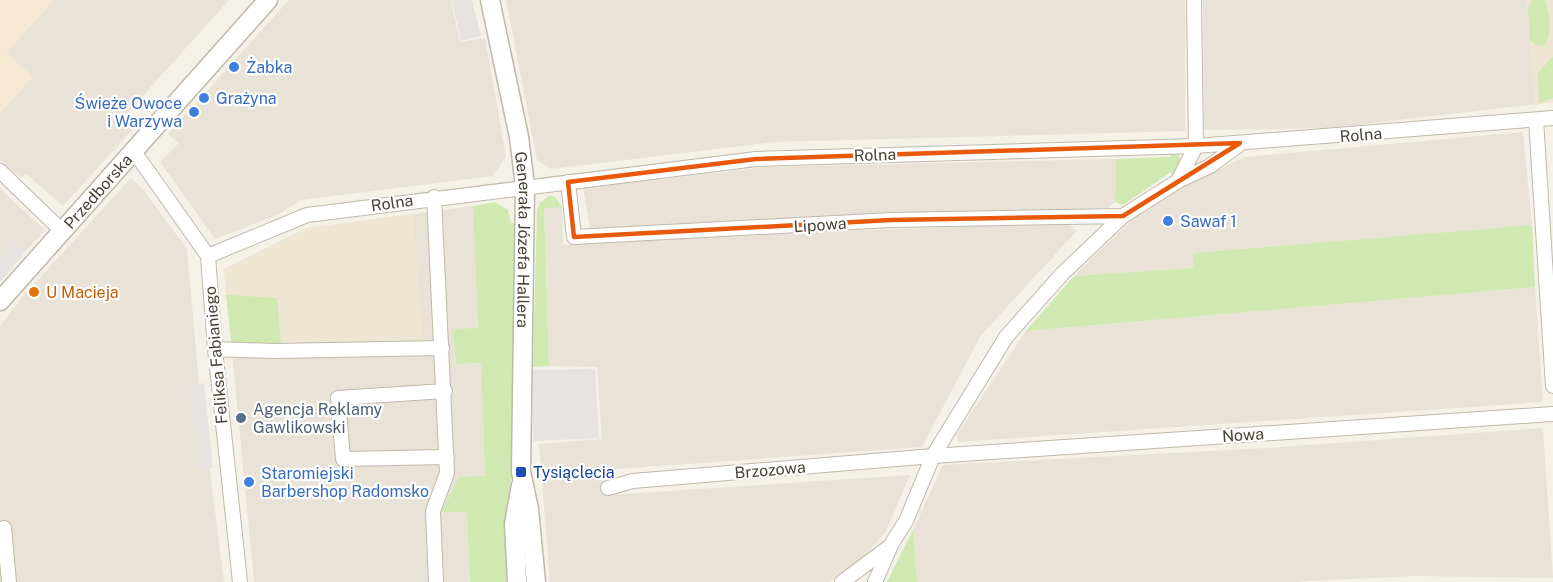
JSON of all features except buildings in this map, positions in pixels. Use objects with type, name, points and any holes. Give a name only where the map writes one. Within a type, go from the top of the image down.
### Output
[{"type":"street","name":"Przedborska","points":[[0,301],[268,0]]},
{"type":"street","name":"Generała Józefa Hallera","points":[[490,0],[519,137],[525,186],[521,483],[516,498],[514,524],[517,582]]},
{"type":"street","points":[[1178,181],[1196,146],[1194,0]]},
{"type":"street","name":"Rolna","points":[[208,256],[307,215],[434,197],[756,159],[1196,146],[1553,118]]},
{"type":"street","points":[[1536,120],[1553,386]]},
{"type":"street","points":[[875,582],[892,543],[906,521],[933,456],[1006,337],[1062,274],[1123,216],[1178,181],[1210,166],[1240,143]]},
{"type":"street","points":[[133,150],[208,256]]},
{"type":"street","points":[[0,171],[62,231]]},
{"type":"street","name":"Lipowa","points":[[568,182],[574,237],[891,220],[1123,216]]},
{"type":"street","points":[[434,197],[447,457],[447,473],[433,511],[436,582]]},
{"type":"street","name":"Feliksa Fabianiego","points":[[208,256],[215,349],[240,582]]},
{"type":"street","points":[[215,349],[274,351],[442,348]]},
{"type":"street","points":[[445,391],[338,398],[343,459],[447,457]]},
{"type":"street","name":"Nowa","points":[[933,456],[1553,414]]},
{"type":"street","name":"Brzozowa","points":[[608,488],[633,481],[933,456]]},
{"type":"street","name":"Generała Józefa Hallera","points":[[521,483],[529,509],[536,582]]},
{"type":"street","points":[[4,528],[9,582]]},
{"type":"street","points":[[842,582],[892,543]]},
{"type":"highlighted area","points":[[1240,143],[1123,216],[891,220],[574,237],[568,182],[756,159]]},
{"type":"shaded area","points":[[0,0],[54,0],[6,53],[33,77],[0,113]]},
{"type":"shaded area","points":[[54,0],[229,0],[121,120],[132,130],[63,206],[26,174],[21,178],[0,160],[0,113],[33,77],[6,53]]},
{"type":"shaded area","points":[[289,0],[451,0],[460,42],[485,38],[506,156],[493,176],[301,200],[277,215],[215,239],[160,162],[179,143],[168,134]]},
{"type":"shaded area","points":[[452,0],[472,0],[481,36],[461,41]]},
{"type":"shaded area","points":[[506,0],[1185,0],[1185,131],[774,142],[551,169],[537,160]]},
{"type":"shaded area","points":[[1203,0],[1553,0],[1553,102],[1330,128],[1204,130]]},
{"type":"shaded area","points":[[1526,0],[1553,0],[1553,102],[1535,105]]},
{"type":"shaded area","points":[[1523,132],[1532,225],[1194,253],[1194,268],[1074,276],[1148,204],[1245,157]]},
{"type":"shaded area","points":[[1116,159],[1115,202],[1108,208],[590,228],[583,188],[766,167]]},
{"type":"shaded area","points":[[131,178],[142,188],[187,249],[199,384],[224,582],[0,582],[0,326],[23,296]]},
{"type":"shaded area","points":[[0,189],[45,230],[25,252],[14,243],[0,257]]},
{"type":"shaded area","points":[[473,206],[478,328],[453,330],[456,364],[481,363],[485,476],[443,512],[467,511],[470,582],[254,582],[224,269],[307,228]]},
{"type":"shaded area","points":[[544,207],[562,207],[563,245],[839,231],[1067,223],[1077,231],[981,335],[922,447],[604,470],[607,495],[910,475],[885,533],[862,558],[829,582],[550,582],[539,444],[602,439],[597,367],[549,366]]},
{"type":"shaded area","points":[[413,214],[423,340],[281,346],[277,298],[226,295],[224,269],[307,228]]},
{"type":"shaded area","points":[[14,242],[25,252],[0,282],[0,257]]},
{"type":"shaded area","points":[[1535,287],[1543,402],[958,442],[958,433],[1026,331]]},
{"type":"shaded area","points":[[595,369],[599,438],[533,441],[533,370]]},
{"type":"shaded area","points":[[204,383],[213,468],[199,469],[189,386]]},
{"type":"shaded area","points":[[1543,428],[1553,578],[1413,576],[1290,582],[917,582],[913,530],[943,465],[1267,448]]},
{"type":"green space","points":[[1532,0],[1544,0],[1547,6],[1549,34],[1543,45],[1530,40],[1528,8]]},
{"type":"green space","points":[[1553,56],[1553,98],[1539,103],[1538,73]]},
{"type":"green space","points":[[1171,152],[1178,154],[1180,158],[1178,170],[1172,175],[1171,172],[1123,205],[1115,202],[1116,159],[1170,157]]},
{"type":"green space","points":[[549,196],[555,197],[562,207],[544,208],[549,366],[533,367],[537,210],[540,203]]},
{"type":"green space","points":[[495,202],[508,210],[511,223],[517,223],[510,517],[512,582],[470,582],[467,512],[442,512],[459,477],[485,476],[481,363],[456,364],[453,329],[478,328],[473,206]]},
{"type":"green space","points":[[1532,225],[1535,287],[1026,331],[1074,276],[1193,268],[1193,253]]},
{"type":"green space","points":[[226,295],[277,298],[281,346],[232,344]]},
{"type":"green space","points":[[913,530],[917,582],[887,582]]},
{"type":"place","name":"Żabka","points":[[234,67]]},
{"type":"place","name":"Grażyna","points":[[204,98]]},
{"type":"place","name":"Świeże Owoce i Warzywa","points":[[194,112]]},
{"type":"place","name":"Sawaf 1","points":[[1168,221]]},
{"type":"place","name":"U Macieja","points":[[34,292]]},
{"type":"place","name":"Agencja Reklamy Gawlikowski","points":[[241,418]]},
{"type":"place","name":"Tysiąclecia","points":[[521,472]]},
{"type":"place","name":"Staromiejski Barbershop Radomsko","points":[[249,482]]}]
